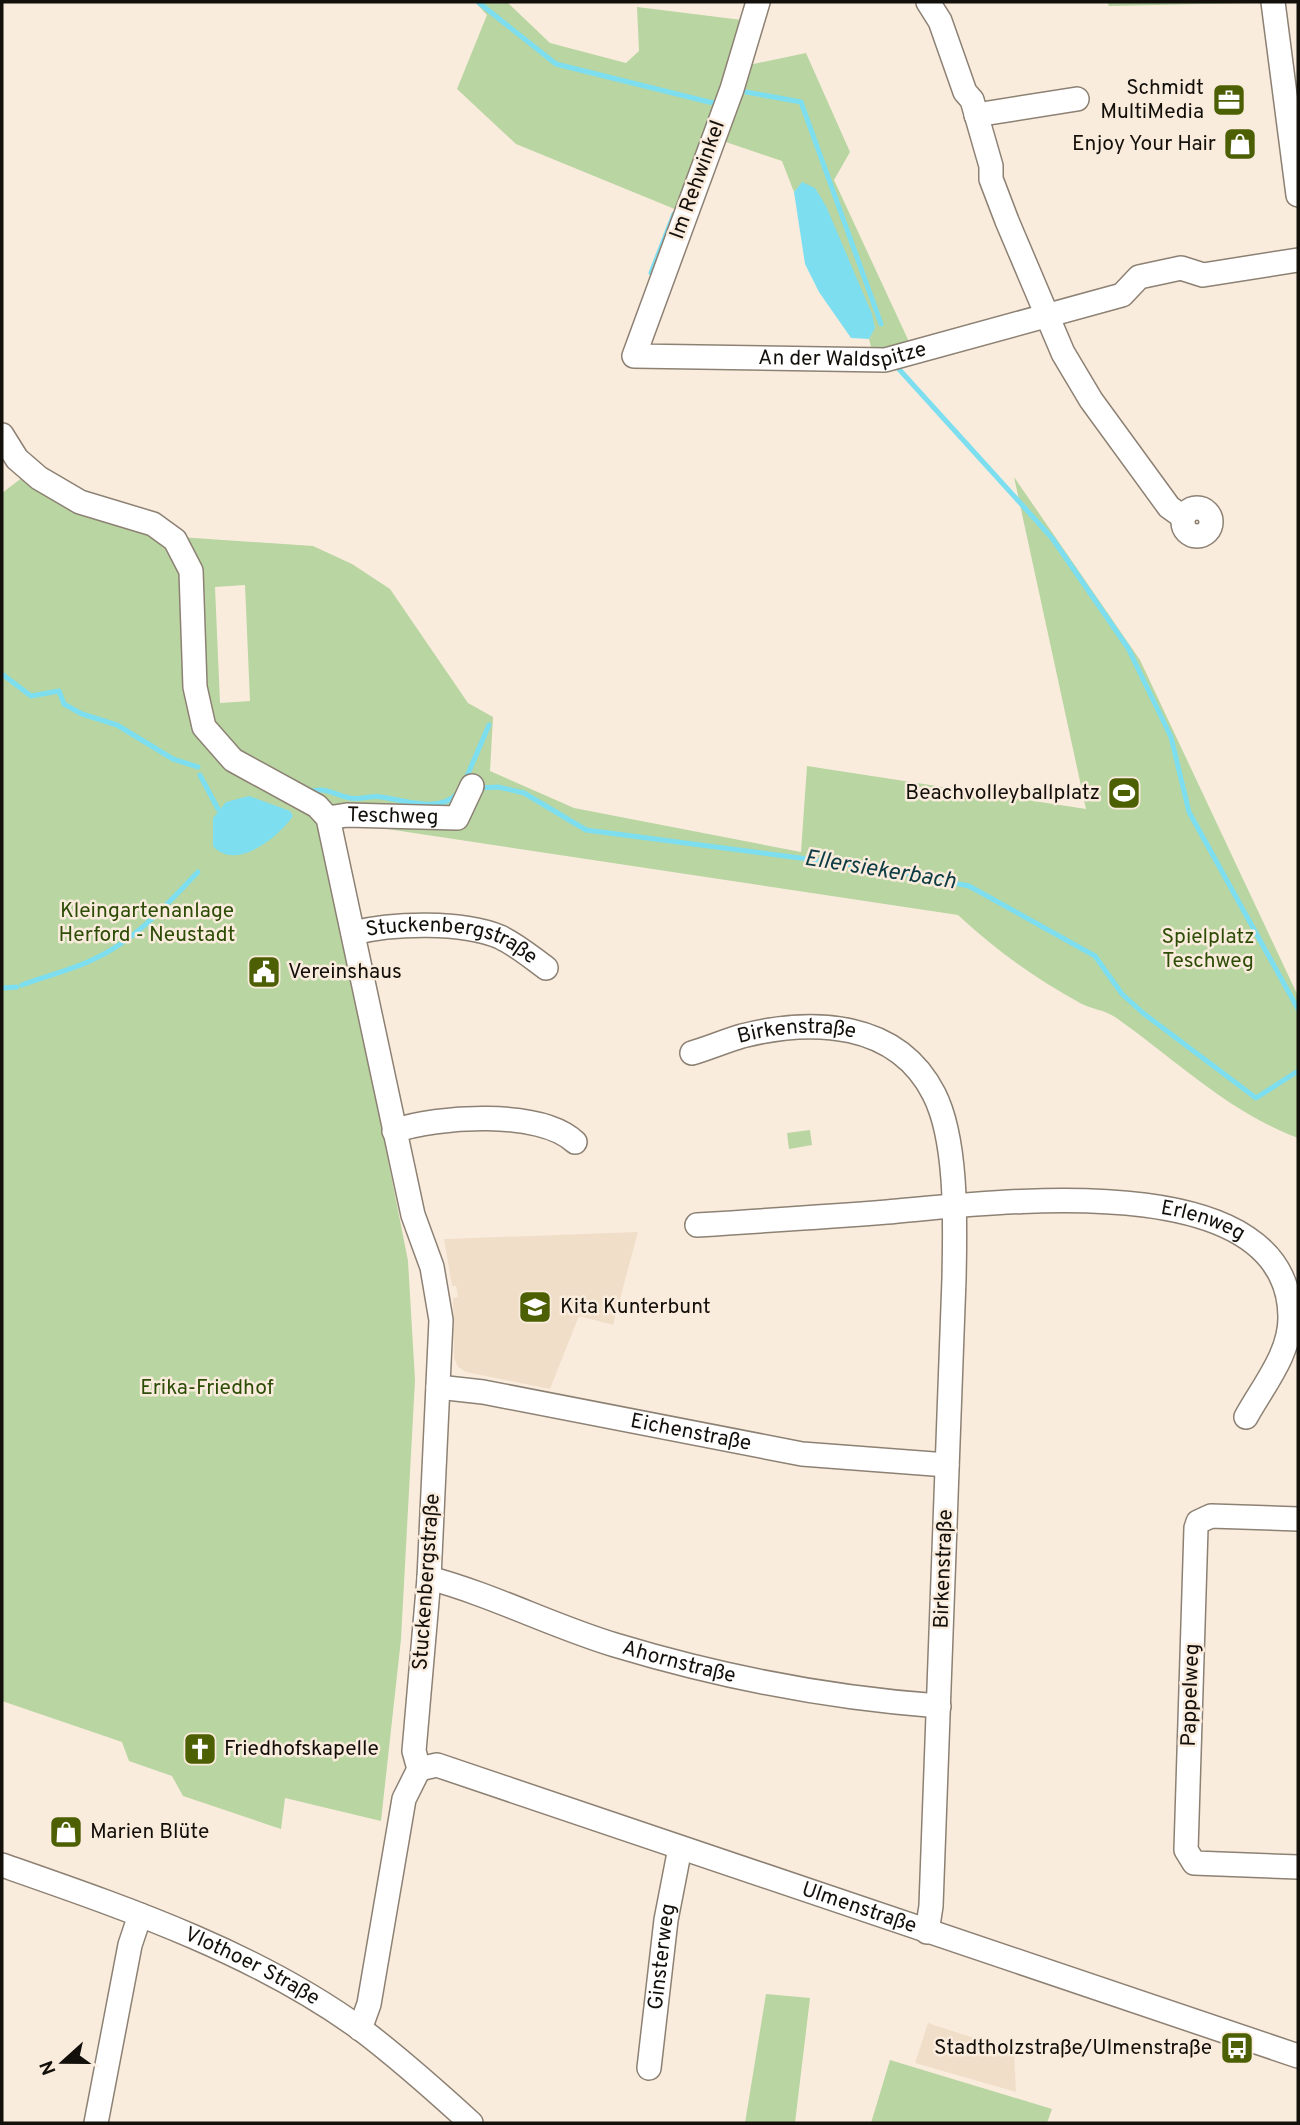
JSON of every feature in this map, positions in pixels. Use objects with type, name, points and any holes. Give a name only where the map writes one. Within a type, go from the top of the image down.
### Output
[{"type":"street","name":"Im Rehwinkel","points":[[634,356],[732,89],[758,2]]},
{"type":"street","points":[[928,2],[940,21],[976,115],[995,190],[1063,353],[1091,400],[1169,507],[1183,517]]},
{"type":"street","points":[[1273,2],[1298,195]]},
{"type":"street","points":[[976,115],[1077,99]]},
{"type":"street","name":"An der Waldspitze","points":[[634,356],[885,360],[1122,295],[1139,277],[1181,268],[1203,275],[1298,260]]},
{"type":"street","points":[[2,435],[9,467],[39,478],[80,502],[153,524],[175,540],[191,570],[195,687],[204,727],[233,760],[317,806],[328,818]]},
{"type":"street","name":"Teschweg","points":[[328,818],[347,815],[457,818],[472,786]]},
{"type":"street","name":"Stuckenbergstraße","points":[[328,818],[394,1132],[413,1215],[436,1288],[440,1320],[429,1578],[414,1751],[419,1769]]},
{"type":"street","name":"Stuckenbergstraße","points":[[353,933],[372,928],[468,928],[500,937],[546,968]]},
{"type":"street","name":"Birkenstraße","points":[[692,1053],[743,1036],[803,1028],[849,1030],[892,1045],[923,1076],[935,1096],[948,1146],[955,1206],[932,1906],[927,1932]]},
{"type":"street","points":[[394,1132],[429,1122],[522,1120],[565,1133],[575,1142]]},
{"type":"street","name":"Erlenweg","points":[[955,1206],[1056,1199],[1137,1204],[1228,1225],[1258,1245],[1283,1284],[1290,1317],[1283,1350],[1246,1417]]},
{"type":"street","points":[[697,1225],[955,1206]]},
{"type":"street","name":"Eichenstraße","points":[[438,1387],[484,1392],[802,1454],[947,1465]]},
{"type":"street","name":"Pappelweg","points":[[1298,1520],[1211,1516],[1198,1522],[1186,1850],[1194,1863],[1298,1867]]},
{"type":"street","name":"Ahornstraße","points":[[429,1578],[614,1645],[714,1672],[828,1694],[939,1706]]},
{"type":"street","name":"Ulmenstraße","points":[[419,1769],[437,1765],[1298,2056]]},
{"type":"street","points":[[360,2029],[369,2004],[404,1798],[419,1769]]},
{"type":"street","name":"Ginsterweg","points":[[649,2068],[666,1920],[680,1848]]},
{"type":"street","name":"Vlothoer Straße","points":[[2,1865],[140,1915],[268,1973],[360,2029],[471,2123]]},
{"type":"street","points":[[96,2123],[130,1945],[140,1915]]},
{"type":"shaded area","name":"Kita Kunterbunt","points":[[638,1232],[613,1325],[579,1316],[550,1389],[466,1372],[458,1367],[454,1358],[453,1298],[458,1297],[456,1286],[452,1286],[444,1239]]},
{"type":"shaded area","points":[[928,2023],[1014,2051],[1016,2092],[915,2063]]},
{"type":"green space","points":[[475,2],[507,2],[550,43],[626,63],[639,51],[637,7],[750,21],[677,210],[516,144],[457,89],[487,15]]},
{"type":"green space","points":[[1107,2],[1250,2],[1250,3],[1109,6]]},
{"type":"green space","points":[[806,53],[850,152],[834,180],[911,346],[872,351],[869,339],[875,327],[802,183],[794,192],[782,161],[720,140],[749,65]]},
{"type":"green space","points":[[23,477],[180,537],[313,546],[352,564],[390,589],[468,703],[493,717],[490,771],[574,808],[801,852],[807,766],[1086,809],[1014,477],[1140,660],[1298,996],[1298,1138],[1272,1127],[1225,1099],[1115,1017],[1080,1003],[1031,974],[958,915],[321,819],[408,1261],[415,1380],[401,1639],[381,1821],[285,1798],[281,1829],[183,1796],[172,1776],[129,1761],[122,1742],[2,1701],[2,493]],"holes":[[[245,585],[250,701],[220,703],[215,587]]]},
{"type":"green space","points":[[810,1130],[812,1145],[789,1149],[787,1133]]},
{"type":"green space","points":[[766,1994],[810,1998],[795,2123],[745,2123]]},
{"type":"green space","points":[[890,2060],[1052,2109],[1047,2123],[871,2123]]},
{"type":"water","points":[[802,182],[815,188],[826,206],[872,314],[875,328],[869,339],[851,338],[819,292],[805,264],[794,192]]},
{"type":"water","points":[[249,796],[290,811],[293,816],[278,833],[256,849],[233,855],[222,853],[213,846],[213,818],[226,802]]},
{"type":"waterway","points":[[478,2],[556,64],[709,102],[716,103],[718,97]]},
{"type":"waterway","points":[[746,92],[801,102],[881,324]]},
{"type":"waterway","points":[[651,273],[674,214]]},
{"type":"waterway","points":[[897,367],[1052,538],[1128,648],[1171,737],[1189,812],[1298,1009]]},
{"type":"waterway","name":"Ellersiekerbach","points":[[2,674],[31,696],[59,691],[64,704],[82,714],[117,725],[173,759],[198,767]]},
{"type":"waterway","points":[[467,776],[489,725]]},
{"type":"waterway","points":[[200,775],[218,809]]},
{"type":"waterway","name":"Ellersiekerbach","points":[[478,788],[498,787],[524,793],[586,830],[884,869],[969,886],[1095,956],[1122,994],[1143,1013],[1256,1098],[1298,1071]]},
{"type":"waterway","name":"Ellersiekerbach","points":[[309,792],[321,790],[350,798],[378,797],[422,804],[442,803],[458,793]]},
{"type":"waterway","points":[[22,985],[86,963],[109,951],[150,921],[198,872]]},
{"type":"waterway","points":[[2,988],[17,987]]},
{"type":"place","name":"Schmidt MultiMedia","points":[[1229,100]]},
{"type":"place","name":"Enjoy Your Hair","points":[[1240,144]]},
{"type":"place","name":"Beachvolleyballplatz","points":[[1124,793]]},
{"type":"place","name":"Vereinshaus","points":[[264,972]]},
{"type":"place","name":"Kita Kunterbunt","points":[[535,1307]]},
{"type":"place","name":"Friedhofskapelle","points":[[200,1749]]},
{"type":"place","name":"Marien Blüte","points":[[66,1832]]},
{"type":"place","name":"Stadtholzstraße/Ulmenstraße","points":[[1237,2048]]},
{"type":"park label","name":"Kleingartenanlage Herford - Neustadt","points":[[147,923]]},
{"type":"park label","name":"Spielplatz Teschweg","points":[[1208,949]]},
{"type":"park label","name":"Erika-Friedhof","points":[[207,1388]]}]
